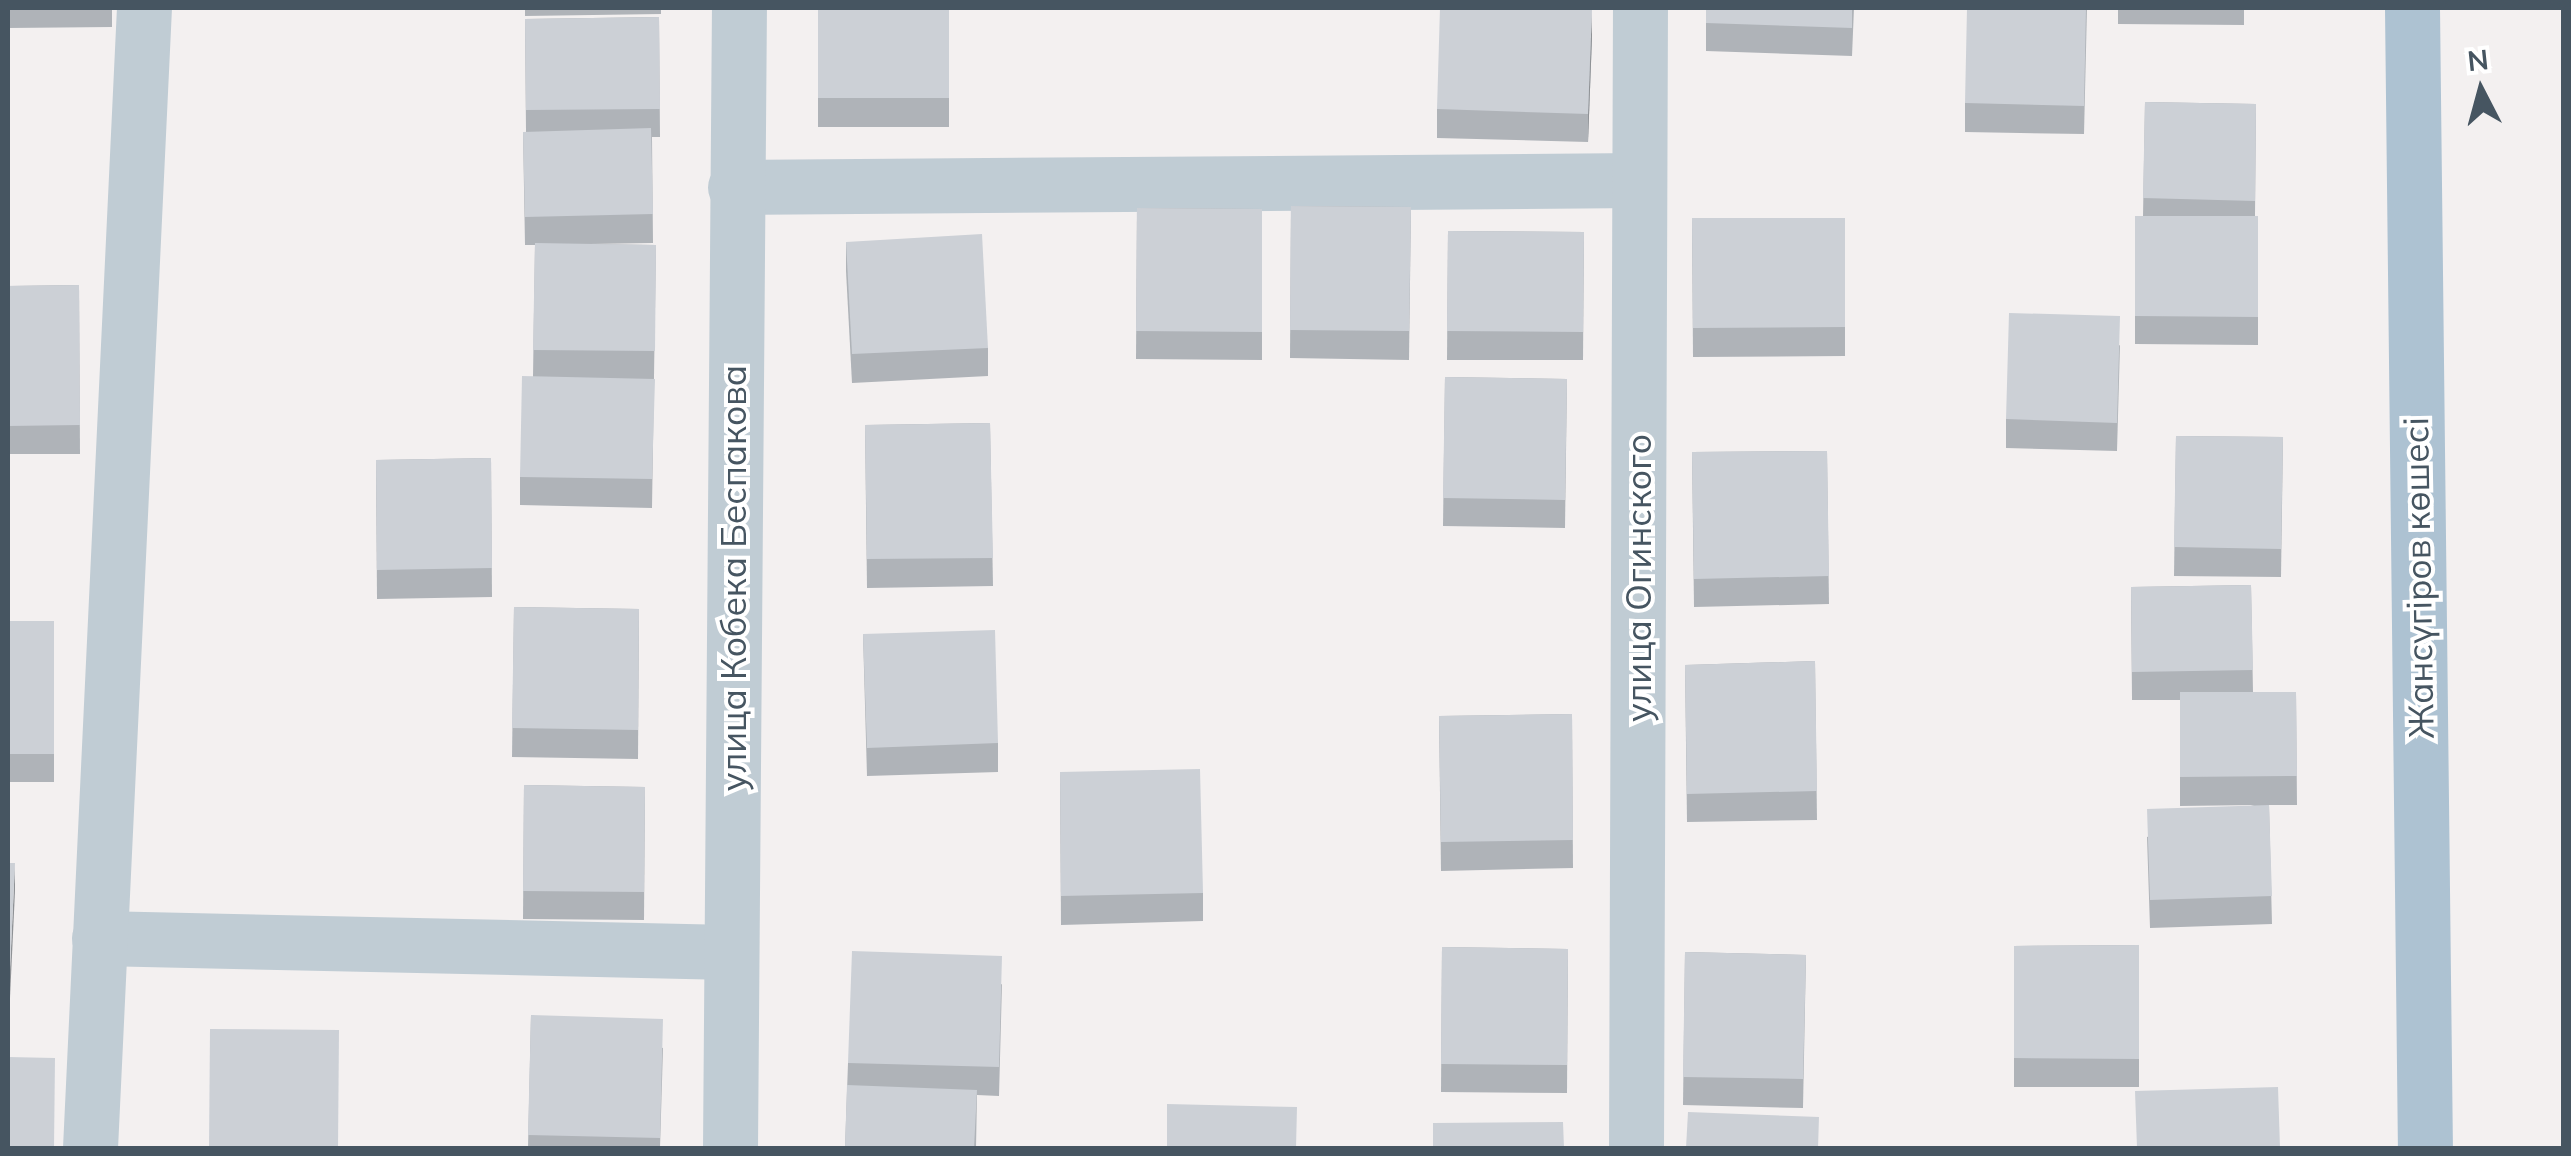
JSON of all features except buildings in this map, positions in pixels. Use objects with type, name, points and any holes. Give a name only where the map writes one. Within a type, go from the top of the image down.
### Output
[{"type":"main road","name":"Жансүгіров көшесі","points":[[2412,8],[2425,1148]]},
{"type":"street","points":[[90,1148],[144,8]]},
{"type":"street","name":"улица Кобека Беспакова","points":[[730,1148],[735,187],[740,8]]},
{"type":"street","name":"улица Огинского","points":[[1636,1148],[1640,8]]},
{"type":"street","points":[[735,187],[1639,180]]},
{"type":"street","points":[[99,938],[730,952]]}]
